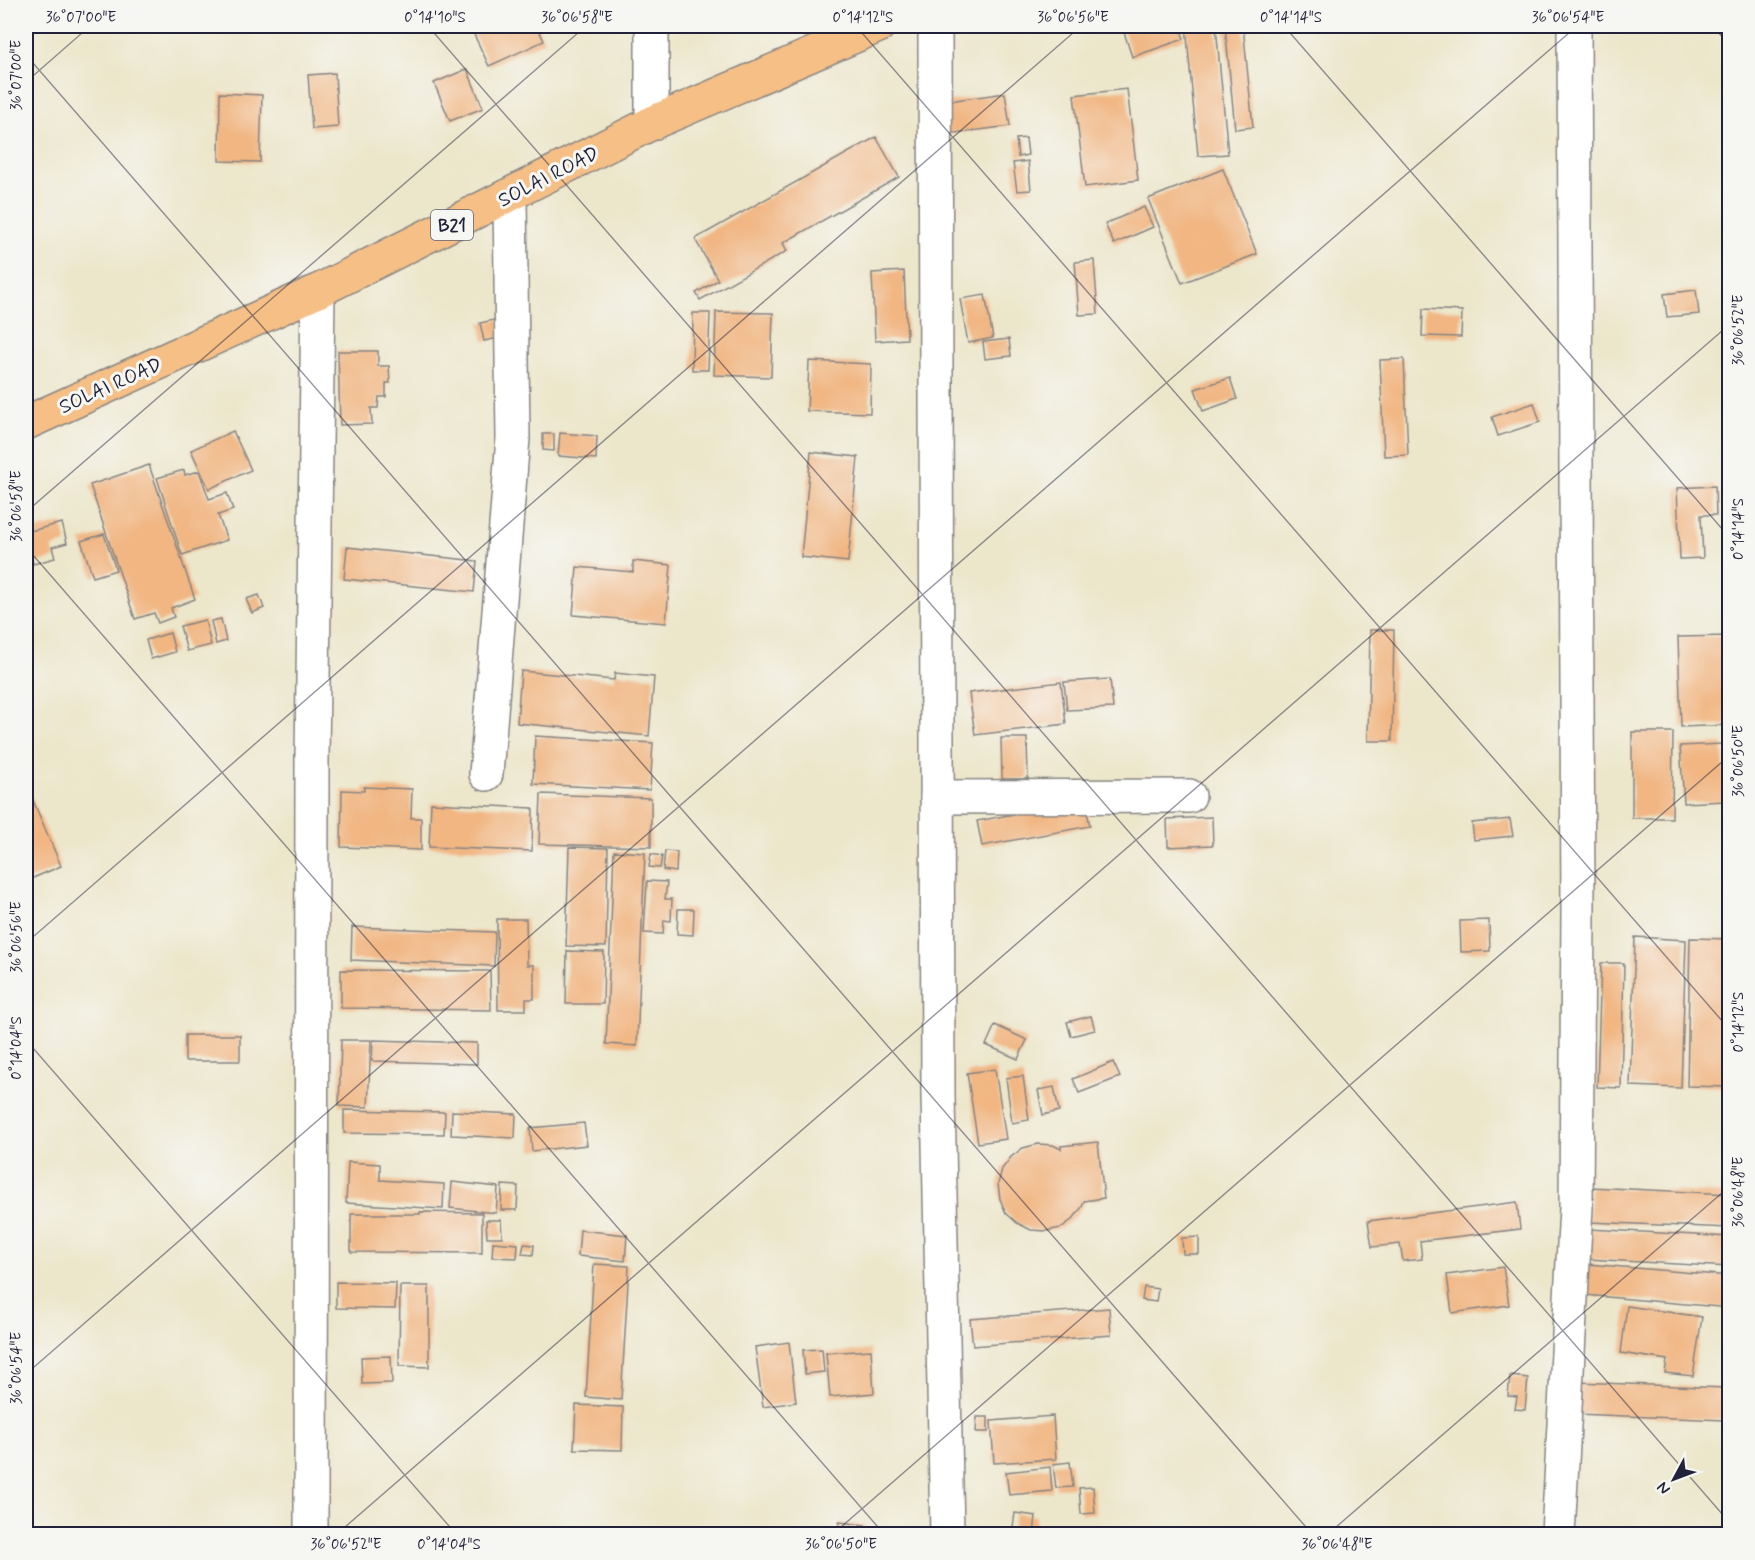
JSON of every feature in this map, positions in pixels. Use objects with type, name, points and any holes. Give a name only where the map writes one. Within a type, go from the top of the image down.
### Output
[{"type":"highway","name":"SOLAI ROAD","points":[[26,423],[318,291],[652,123],[878,26]]},
{"type":"street","points":[[652,26],[652,123]]},
{"type":"street","points":[[934,26],[938,1096],[947,1534]]},
{"type":"street","points":[[1558,1534],[1576,1173],[1578,900],[1574,26]]},
{"type":"street","points":[[486,774],[513,438],[510,196]]},
{"type":"street","points":[[311,1534],[312,758],[318,291]]},
{"type":"street","points":[[937,797],[1189,796]]},
{"type":"building","points":[[470,26],[537,26],[544,41],[489,66]]},
{"type":"building","points":[[1122,26],[1180,26],[1184,39],[1132,57]]},
{"type":"building","points":[[1186,26],[1216,26],[1228,154],[1198,156]]},
{"type":"building","points":[[1225,26],[1243,26],[1253,127],[1235,129]]},
{"type":"building","points":[[467,69],[483,108],[450,121],[434,83]]},
{"type":"building","points":[[335,73],[338,127],[312,129],[308,75]]},
{"type":"building","points":[[1127,89],[1138,180],[1085,187],[1074,95]]},
{"type":"building","points":[[220,93],[262,95],[260,162],[219,161]]},
{"type":"building","points":[[1005,93],[1010,126],[947,134],[942,102]]},
{"type":"building","points":[[876,137],[899,177],[783,243],[787,251],[700,300],[696,293],[718,280],[695,239]]},
{"type":"building","points":[[1026,138],[1028,155],[1018,157],[1016,139]]},
{"type":"building","points":[[1028,161],[1031,190],[1017,191],[1013,163]]},
{"type":"building","points":[[1223,169],[1257,254],[1182,283],[1148,199]]},
{"type":"building","points":[[1144,207],[1153,227],[1114,244],[1105,224]]},
{"type":"building","points":[[1094,260],[1098,314],[1079,315],[1075,262]]},
{"type":"building","points":[[904,271],[907,339],[875,341],[872,273]]},
{"type":"building","points":[[1696,290],[1699,314],[1667,317],[1664,294]]},
{"type":"building","points":[[985,295],[993,338],[968,343],[960,299]]},
{"type":"building","points":[[1423,309],[1462,311],[1461,337],[1422,336]]},
{"type":"building","points":[[716,312],[773,313],[771,377],[714,375]]},
{"type":"building","points":[[693,313],[710,313],[708,370],[692,370]]},
{"type":"building","points":[[499,319],[503,337],[484,341],[480,323]]},
{"type":"building","points":[[1009,339],[1011,356],[985,359],[983,342]]},
{"type":"building","points":[[338,351],[378,351],[378,366],[389,366],[390,383],[386,383],[386,397],[379,397],[378,408],[371,408],[372,424],[340,425]]},
{"type":"building","points":[[1404,359],[1408,455],[1384,456],[1380,360]]},
{"type":"building","points":[[809,361],[871,364],[870,413],[807,411]]},
{"type":"building","points":[[1230,378],[1237,399],[1203,411],[1195,389]]},
{"type":"building","points":[[1534,403],[1540,422],[1498,436],[1492,417]]},
{"type":"building","points":[[233,431],[251,470],[209,489],[191,450]]},
{"type":"building","points":[[560,433],[597,436],[596,459],[558,456]]},
{"type":"building","points":[[543,434],[554,434],[554,451],[543,450]]},
{"type":"building","points":[[811,452],[858,457],[848,562],[801,557]]},
{"type":"building","points":[[149,465],[195,599],[171,608],[174,617],[158,623],[154,613],[135,619],[90,485]]},
{"type":"building","points":[[184,470],[185,475],[199,471],[209,499],[227,493],[233,510],[218,515],[227,540],[182,555],[157,478]]},
{"type":"building","points":[[1715,486],[1716,515],[1701,515],[1703,558],[1680,559],[1677,488]]},
{"type":"building","points":[[62,523],[67,543],[52,547],[55,558],[33,564],[26,532]]},
{"type":"building","points":[[104,534],[116,570],[93,577],[81,541]]},
{"type":"building","points":[[347,547],[477,561],[474,592],[344,579]]},
{"type":"building","points":[[633,561],[671,565],[666,623],[573,615],[577,567],[633,572]]},
{"type":"building","points":[[259,595],[264,608],[252,613],[246,599]]},
{"type":"building","points":[[221,619],[226,641],[216,644],[211,621]]},
{"type":"building","points":[[205,620],[211,645],[187,651],[180,626]]},
{"type":"building","points":[[1370,630],[1394,630],[1392,741],[1368,741]]},
{"type":"building","points":[[170,633],[175,652],[151,659],[146,640]]},
{"type":"building","points":[[1730,636],[1730,725],[1681,727],[1678,637]]},
{"type":"building","points":[[521,671],[614,680],[615,673],[654,677],[649,736],[517,723]]},
{"type":"building","points":[[1110,679],[1113,708],[1067,710],[1064,682]]},
{"type":"building","points":[[1061,682],[1066,724],[975,735],[969,693]]},
{"type":"building","points":[[1632,732],[1673,732],[1672,818],[1632,818]]},
{"type":"building","points":[[535,736],[653,743],[650,790],[533,784]]},
{"type":"building","points":[[1001,738],[1027,738],[1028,779],[1002,779]]},
{"type":"building","points":[[1723,744],[1726,801],[1684,803],[1680,746]]},
{"type":"building","points":[[26,784],[61,866],[26,881]]},
{"type":"building","points":[[364,787],[412,789],[411,818],[421,818],[421,850],[341,847],[342,790],[364,791]]},
{"type":"building","points":[[541,794],[651,798],[651,847],[539,844]]},
{"type":"building","points":[[1085,801],[1090,826],[982,846],[977,821]]},
{"type":"building","points":[[431,803],[533,808],[532,851],[429,847]]},
{"type":"building","points":[[1212,817],[1213,845],[1168,847],[1167,819]]},
{"type":"building","points":[[1510,819],[1513,836],[1474,840],[1472,823]]},
{"type":"building","points":[[569,847],[608,848],[606,947],[566,946]]},
{"type":"building","points":[[614,851],[645,853],[637,1046],[606,1044]]},
{"type":"building","points":[[665,851],[677,852],[676,872],[663,870]]},
{"type":"building","points":[[651,854],[662,856],[660,868],[649,867]]},
{"type":"building","points":[[647,881],[667,882],[665,899],[672,899],[671,921],[664,920],[663,934],[644,933]]},
{"type":"building","points":[[678,909],[694,909],[693,935],[677,934]]},
{"type":"building","points":[[497,919],[526,919],[527,965],[534,965],[534,999],[526,999],[526,1010],[498,1010]]},
{"type":"building","points":[[1489,920],[1490,951],[1461,952],[1460,921]]},
{"type":"building","points":[[352,927],[495,932],[494,966],[351,960]]},
{"type":"building","points":[[1635,937],[1686,940],[1681,1088],[1630,1086]]},
{"type":"building","points":[[1690,938],[1730,939],[1729,1087],[1687,1086]]},
{"type":"building","points":[[567,951],[604,952],[603,1004],[566,1004]]},
{"type":"building","points":[[1601,963],[1624,963],[1621,1088],[1597,1087]]},
{"type":"building","points":[[341,970],[490,971],[491,1010],[341,1008]]},
{"type":"building","points":[[1091,1016],[1095,1030],[1071,1036],[1067,1022]]},
{"type":"building","points":[[995,1025],[1027,1040],[1018,1059],[986,1045]]},
{"type":"building","points":[[185,1035],[240,1035],[240,1061],[185,1061]]},
{"type":"building","points":[[341,1040],[371,1040],[368,1107],[339,1106]]},
{"type":"building","points":[[373,1040],[477,1043],[477,1064],[372,1061]]},
{"type":"building","points":[[1113,1062],[1120,1077],[1079,1093],[1073,1079]]},
{"type":"building","points":[[995,1069],[1006,1139],[978,1143],[967,1073]]},
{"type":"building","points":[[1023,1076],[1029,1120],[1012,1123],[1006,1078]]},
{"type":"building","points":[[1054,1087],[1059,1111],[1043,1115],[1038,1090]]},
{"type":"building","points":[[344,1110],[445,1112],[444,1134],[344,1133]]},
{"type":"building","points":[[452,1111],[516,1114],[515,1138],[451,1135]]},
{"type":"building","points":[[584,1123],[587,1145],[532,1151],[530,1128]]},
{"type":"building","points":[[1098,1142],[1104,1198],[1084,1201],[1073,1219],[1061,1228],[1046,1231],[1031,1230],[1017,1223],[1006,1213],[1000,1199],[998,1184],[1002,1169],[1011,1157],[1023,1148],[1038,1144],[1053,1145],[1061,1149],[1061,1146]]},
{"type":"building","points":[[348,1162],[380,1164],[380,1180],[444,1184],[443,1209],[346,1203]]},
{"type":"building","points":[[452,1182],[498,1187],[496,1213],[450,1208]]},
{"type":"building","points":[[502,1185],[518,1186],[517,1210],[501,1210]]},
{"type":"building","points":[[1590,1187],[1730,1194],[1730,1228],[1589,1222]]},
{"type":"building","points":[[1517,1202],[1520,1229],[1420,1241],[1422,1259],[1403,1261],[1400,1244],[1372,1247],[1368,1221]]},
{"type":"building","points":[[420,1212],[482,1213],[482,1253],[351,1252],[351,1214],[420,1214]]},
{"type":"building","points":[[486,1220],[501,1220],[502,1237],[487,1237]]},
{"type":"building","points":[[1589,1229],[1730,1237],[1730,1267],[1587,1259]]},
{"type":"building","points":[[580,1230],[627,1235],[625,1261],[578,1256]]},
{"type":"building","points":[[1199,1237],[1199,1254],[1183,1254],[1182,1238]]},
{"type":"building","points":[[493,1242],[518,1244],[517,1258],[492,1257]]},
{"type":"building","points":[[524,1244],[534,1245],[533,1255],[522,1254]]},
{"type":"building","points":[[594,1264],[629,1266],[621,1400],[586,1397]]},
{"type":"building","points":[[1587,1264],[1730,1276],[1730,1308],[1585,1295]]},
{"type":"building","points":[[1503,1267],[1509,1305],[1452,1313],[1447,1275]]},
{"type":"building","points":[[336,1282],[396,1283],[395,1309],[336,1308]]},
{"type":"building","points":[[400,1286],[429,1286],[429,1367],[399,1366]]},
{"type":"building","points":[[1144,1287],[1158,1289],[1156,1302],[1142,1300]]},
{"type":"building","points":[[1627,1306],[1702,1317],[1693,1376],[1665,1373],[1667,1360],[1621,1353]]},
{"type":"building","points":[[1109,1308],[1111,1335],[973,1346],[970,1319]]},
{"type":"building","points":[[789,1342],[796,1402],[763,1407],[755,1347]]},
{"type":"building","points":[[822,1349],[824,1372],[805,1374],[803,1350]]},
{"type":"building","points":[[871,1350],[874,1393],[830,1397],[826,1353]]},
{"type":"building","points":[[391,1356],[392,1383],[362,1384],[361,1357]]},
{"type":"building","points":[[1510,1376],[1528,1378],[1525,1410],[1515,1409],[1517,1397],[1508,1396]]},
{"type":"building","points":[[1577,1382],[1725,1388],[1724,1420],[1576,1414]]},
{"type":"building","points":[[576,1405],[623,1407],[622,1450],[574,1449]]},
{"type":"building","points":[[1053,1416],[1056,1459],[994,1463],[991,1421]]},
{"type":"building","points":[[977,1417],[988,1417],[988,1432],[976,1432]]},
{"type":"building","points":[[1070,1462],[1073,1487],[1056,1488],[1053,1464]]},
{"type":"building","points":[[1050,1467],[1052,1491],[1009,1495],[1006,1472]]},
{"type":"building","points":[[1093,1487],[1095,1513],[1081,1514],[1079,1488]]},
{"type":"building","points":[[1015,1513],[1036,1516],[1034,1534],[1012,1534]]},
{"type":"building","points":[[839,1522],[865,1525],[864,1534],[838,1534]]}]
